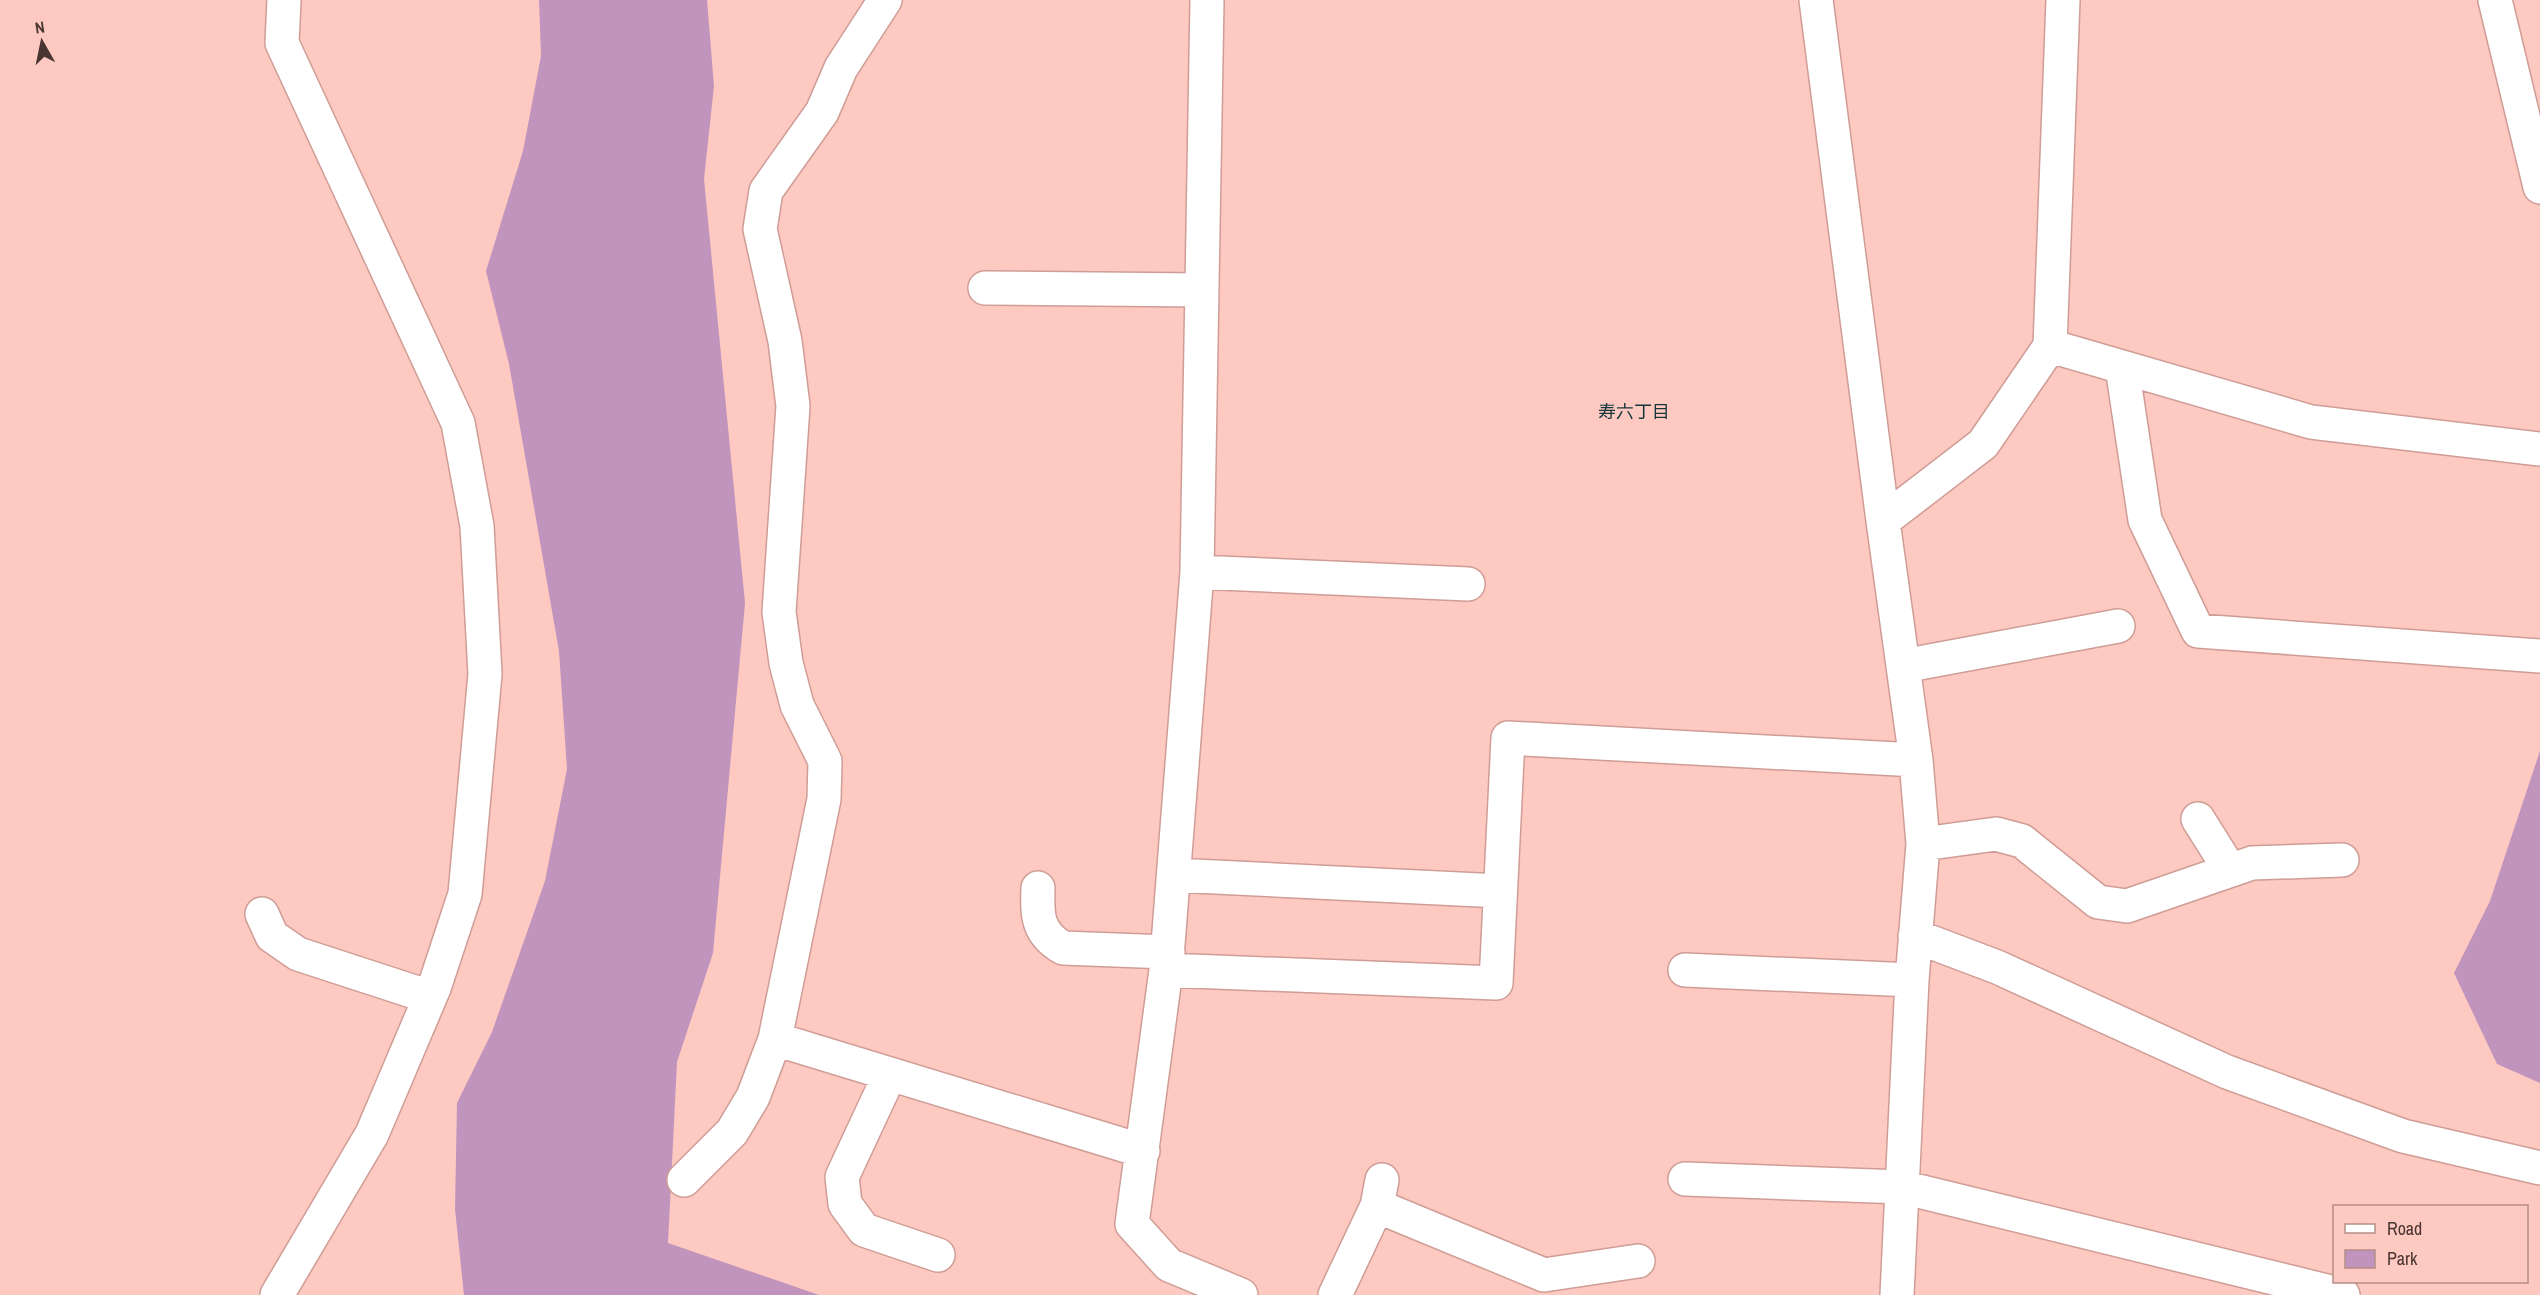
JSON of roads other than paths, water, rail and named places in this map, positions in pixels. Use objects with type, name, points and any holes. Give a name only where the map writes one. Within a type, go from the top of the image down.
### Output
[{"type":"street","points":[[277,1295],[372,1134],[430,998],[465,894],[485,674],[477,526],[458,423],[282,43],[284,0]]},
{"type":"street","points":[[684,1180],[732,1132],[753,1097],[775,1039],[824,799],[825,761],[797,705],[786,663],[779,612],[793,406],[785,341],[760,229],[766,191],[822,112],[841,68],[885,0]]},
{"type":"street","points":[[1208,0],[1197,572],[1167,961],[1132,1224],[1169,1264],[1241,1295]]},
{"type":"street","points":[[1816,0],[1916,759],[1923,844],[1912,980],[1897,1295]]},
{"type":"street","points":[[1883,521],[1983,444],[2050,346],[2063,0]]},
{"type":"street","points":[[2495,0],[2540,187]]},
{"type":"street","points":[[985,288],[1202,290]]},
{"type":"street","points":[[2050,346],[2311,422],[2540,449]]},
{"type":"street","points":[[2122,367],[2145,520],[2198,631],[2540,656]]},
{"type":"street","points":[[1197,572],[1468,584]]},
{"type":"street","points":[[1903,666],[2118,626]]},
{"type":"street","points":[[1038,888],[1038,916],[1048,940],[1063,948],[1167,961],[1496,983],[1508,738],[1916,759]]},
{"type":"street","points":[[2198,819],[2230,870]]},
{"type":"street","points":[[1923,844],[1996,834],[2022,841],[2098,902],[2127,906],[2252,863],[2342,860]]},
{"type":"street","points":[[1174,875],[1500,891]]},
{"type":"street","points":[[261,914],[272,936],[298,954],[430,998]]},
{"type":"street","points":[[1915,936],[1997,967],[2227,1072],[2403,1136],[2540,1167]]},
{"type":"street","points":[[1685,970],[1912,980]]},
{"type":"street","points":[[775,1039],[1143,1151]]},
{"type":"street","points":[[890,1074],[842,1177],[845,1204],[864,1230],[938,1255]]},
{"type":"street","points":[[1686,1179],[1902,1187],[2343,1295]]},
{"type":"street","points":[[1335,1295],[1379,1193],[1544,1275],[1638,1261]]},
{"type":"district","name":"寿六丁目","points":[[1634,412]]}]
